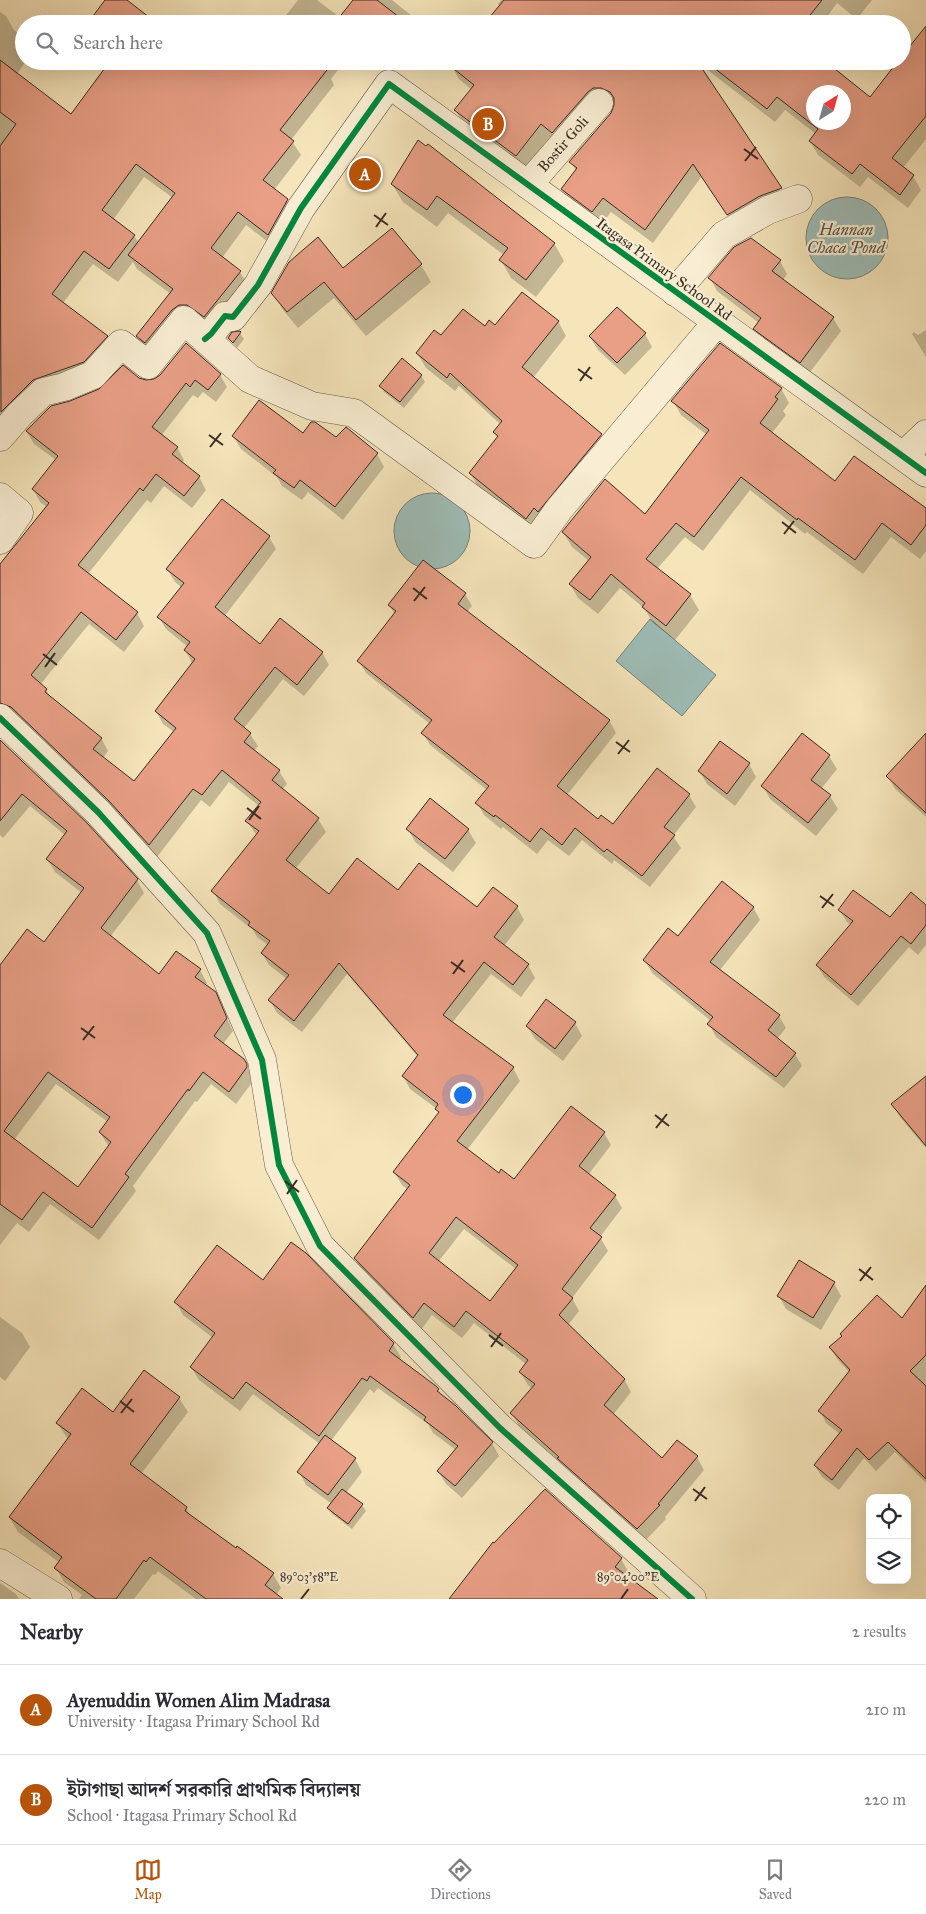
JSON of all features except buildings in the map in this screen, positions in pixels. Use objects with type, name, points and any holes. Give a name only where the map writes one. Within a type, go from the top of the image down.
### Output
[{"type":"street","name":"Itagasa Primary School Rd","points":[[205,339],[225,316],[233,317],[258,285],[302,208],[389,84],[926,473]]},
{"type":"street","name":"Bostir Goli","points":[[528,185],[598,103]]},
{"type":"street","points":[[675,292],[724,235],[768,210],[798,199]]},
{"type":"street","points":[[0,437],[43,392],[64,387],[93,375],[121,344],[148,365],[184,320],[250,378],[312,406],[354,413],[534,544],[560,508],[717,322]]},
{"type":"street","points":[[903,456],[926,434]]},
{"type":"street","points":[[0,497],[18,513],[0,540]]},
{"type":"street","points":[[0,718],[98,812],[207,933],[262,1060],[279,1165],[320,1246],[500,1428],[692,1599]]},
{"type":"street","points":[[0,1563],[58,1599]]},
{"type":"water","name":"Hannan Chaca Pond","points":[[839,197],[855,197],[870,204],[881,215],[888,230],[885,254],[876,267],[855,279],[839,279],[824,272],[813,261],[806,246],[806,230],[813,215],[824,204]]},
{"type":"water","points":[[432,493],[447,496],[459,504],[467,516],[470,531],[467,546],[459,558],[447,566],[432,569],[417,566],[405,558],[397,546],[394,531],[397,516],[405,504],[417,496]]},
{"type":"water","points":[[650,619],[716,675],[682,716],[616,661]]},
{"type":"cycle path","points":[[205,339],[225,316],[233,317],[258,285],[301,208],[389,84],[926,473]]},
{"type":"cycle path","points":[[0,718],[98,812],[207,933],[262,1060],[279,1165],[320,1246],[500,1428],[692,1599]]},
{"type":"place","name":"ইটাগাছা আদর্শ সরকারি প্রাথমিক বিদ্যালয়","points":[[488,124]]},
{"type":"place","name":"Ayenuddin Women Alim Madrasa","points":[[365,174]]}]
